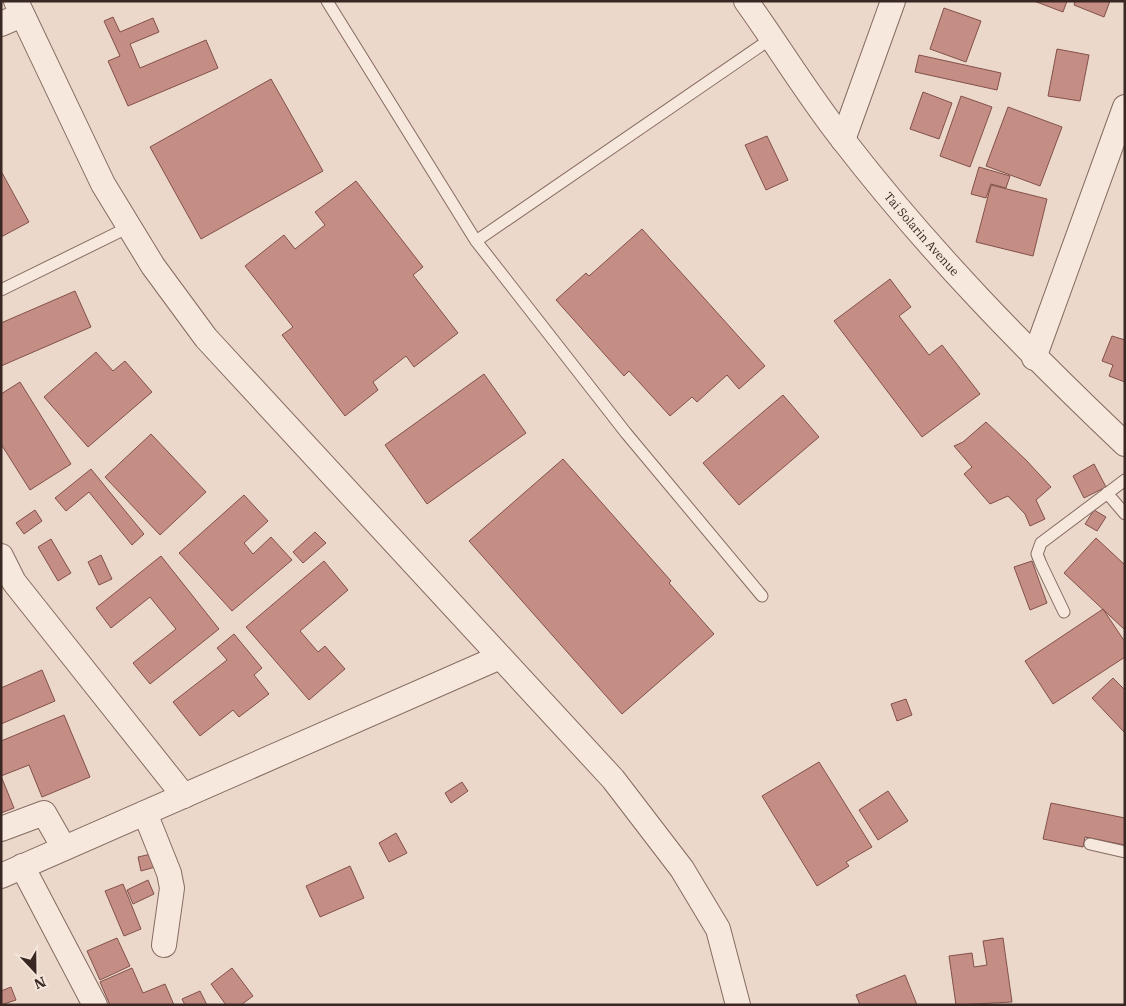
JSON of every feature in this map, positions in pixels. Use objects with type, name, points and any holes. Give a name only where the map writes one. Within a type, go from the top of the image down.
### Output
[{"type":"street","name":"Tai Solarin Avenue","points":[[746,1],[843,140],[942,261],[1034,358],[1125,444]]},
{"type":"street","points":[[843,140],[893,1]]},
{"type":"street","points":[[13,13],[103,184],[153,266],[206,338],[613,779],[682,869],[718,929],[738,1005]]},
{"type":"street","points":[[1034,358],[1125,106]]},
{"type":"street","points":[[1,556],[8,585],[184,796]]},
{"type":"street","points":[[95,1005],[12,871],[500,657]]},
{"type":"street","points":[[1,829],[44,813],[64,848]]},
{"type":"street","points":[[145,813],[169,873],[172,888],[164,945]]},
{"type":"lane","points":[[327,1],[476,241],[626,433],[762,596]]},
{"type":"lane","points":[[476,241],[772,38]]},
{"type":"lane","points":[[1,290],[129,227]]},
{"type":"lane","points":[[1064,612],[1040,564],[1037,554],[1040,542],[1125,480]]},
{"type":"lane","points":[[1107,493],[1125,514]]},
{"type":"lane","points":[[1090,844],[1125,852]]},
{"type":"building","points":[[1034,1],[1067,1],[1063,12]]},
{"type":"building","points":[[1075,1],[1110,1],[1104,17],[1074,5]]},
{"type":"building","points":[[944,8],[981,21],[966,62],[930,49]]},
{"type":"building","points":[[113,17],[120,32],[153,18],[159,32],[130,44],[140,68],[206,40],[218,68],[128,106],[108,61],[120,56],[104,21]]},
{"type":"building","points":[[1057,49],[1089,55],[1080,101],[1048,96]]},
{"type":"building","points":[[919,55],[1001,73],[997,90],[915,72]]},
{"type":"building","points":[[271,79],[323,171],[201,239],[150,147]]},
{"type":"building","points":[[923,92],[952,103],[939,139],[910,129]]},
{"type":"building","points":[[961,96],[992,107],[970,167],[940,156]]},
{"type":"building","points":[[1008,107],[1062,127],[1040,186],[986,166]]},
{"type":"building","points":[[767,136],[788,180],[766,190],[745,145]]},
{"type":"building","points":[[979,167],[1010,176],[1006,188],[991,184],[986,198],[971,194]]},
{"type":"building","points":[[1,171],[29,222],[1,237]]},
{"type":"building","points":[[356,181],[423,267],[413,275],[458,333],[414,367],[406,356],[373,382],[378,390],[345,416],[282,335],[293,327],[245,266],[284,235],[295,249],[325,225],[315,212]]},
{"type":"building","points":[[991,185],[1047,199],[1033,256],[976,242]]},
{"type":"building","points":[[642,229],[765,366],[739,389],[727,375],[697,402],[692,397],[670,416],[629,371],[624,376],[556,300],[586,273],[589,276]]},
{"type":"building","points":[[890,279],[911,307],[899,316],[929,355],[942,345],[980,394],[922,437],[834,321]]},
{"type":"building","points":[[75,291],[91,327],[1,366],[1,323]]},
{"type":"building","points":[[1112,336],[1125,340],[1125,382],[1109,376],[1113,365],[1102,361]]},
{"type":"building","points":[[96,352],[113,371],[125,361],[152,392],[88,447],[44,397]]},
{"type":"building","points":[[484,374],[526,433],[427,504],[385,445]]},
{"type":"building","points":[[20,382],[71,464],[30,490],[1,444],[1,394]]},
{"type":"building","points":[[783,395],[819,437],[739,505],[703,463]]},
{"type":"building","points":[[986,422],[1051,487],[1036,500],[1045,519],[1030,526],[1025,514],[1008,496],[990,504],[964,474],[972,467],[954,446],[963,442]]},
{"type":"building","points":[[151,434],[206,492],[160,535],[105,477]]},
{"type":"building","points":[[563,459],[671,581],[669,583],[714,634],[622,714],[469,541]]},
{"type":"building","points":[[1094,464],[1106,487],[1084,498],[1073,476]]},
{"type":"building","points":[[91,469],[144,534],[132,545],[89,492],[66,511],[55,498]]},
{"type":"building","points":[[244,495],[268,521],[244,543],[253,554],[271,537],[292,560],[232,611],[179,553]]},
{"type":"building","points":[[35,510],[42,521],[24,534],[16,523]]},
{"type":"building","points":[[1094,510],[1106,517],[1097,531],[1085,524]]},
{"type":"building","points":[[315,532],[326,543],[303,563],[293,552]]},
{"type":"building","points":[[1096,538],[1125,565],[1125,630],[1064,573]]},
{"type":"building","points":[[51,539],[71,573],[58,581],[38,547]]},
{"type":"building","points":[[101,555],[112,579],[99,585],[88,562]]},
{"type":"building","points":[[161,556],[219,629],[150,684],[133,663],[176,629],[150,597],[111,628],[96,608]]},
{"type":"building","points":[[324,561],[348,590],[300,631],[318,652],[325,646],[345,669],[309,700],[246,627]]},
{"type":"building","points":[[1032,561],[1047,603],[1030,610],[1014,567]]},
{"type":"building","points":[[1103,609],[1125,642],[1125,657],[1053,704],[1025,661]]},
{"type":"building","points":[[234,634],[262,668],[254,675],[269,694],[239,717],[233,710],[200,736],[173,702],[227,660],[217,648]]},
{"type":"building","points":[[42,670],[55,701],[1,724],[1,688]]},
{"type":"building","points":[[1113,678],[1125,690],[1125,733],[1092,698]]},
{"type":"building","points":[[906,699],[912,715],[897,721],[891,704]]},
{"type":"building","points":[[64,715],[90,777],[42,797],[29,765],[1,776],[1,741]]},
{"type":"building","points":[[819,762],[872,847],[846,862],[849,866],[817,886],[762,796]]},
{"type":"building","points":[[1,776],[14,808],[1,813]]},
{"type":"building","points":[[462,782],[468,791],[451,803],[445,793]]},
{"type":"building","points":[[888,791],[908,821],[878,840],[859,810]]},
{"type":"building","points":[[1051,803],[1125,818],[1125,845],[1085,837],[1083,847],[1043,839]]},
{"type":"building","points":[[396,833],[407,853],[389,862],[379,843]]},
{"type":"building","points":[[151,854],[155,867],[141,871],[138,857]]},
{"type":"building","points":[[350,866],[364,898],[320,917],[306,886]]},
{"type":"building","points":[[148,880],[154,894],[133,904],[127,890]]},
{"type":"building","points":[[123,884],[141,929],[124,936],[105,891]]},
{"type":"building","points":[[117,938],[130,966],[100,980],[87,951]]},
{"type":"building","points":[[1003,938],[1012,1002],[956,1005],[949,956],[972,953],[974,967],[987,965],[983,941]]},
{"type":"building","points":[[132,968],[143,993],[165,984],[174,1005],[110,1005],[100,982]]},
{"type":"building","points":[[232,968],[253,996],[241,1005],[226,1005],[211,984]]},
{"type":"building","points":[[905,975],[917,1005],[860,1005],[856,995]]},
{"type":"building","points":[[11,987],[16,1000],[1,1005],[1,991]]},
{"type":"building","points":[[200,991],[207,1005],[185,1005],[182,999]]}]
